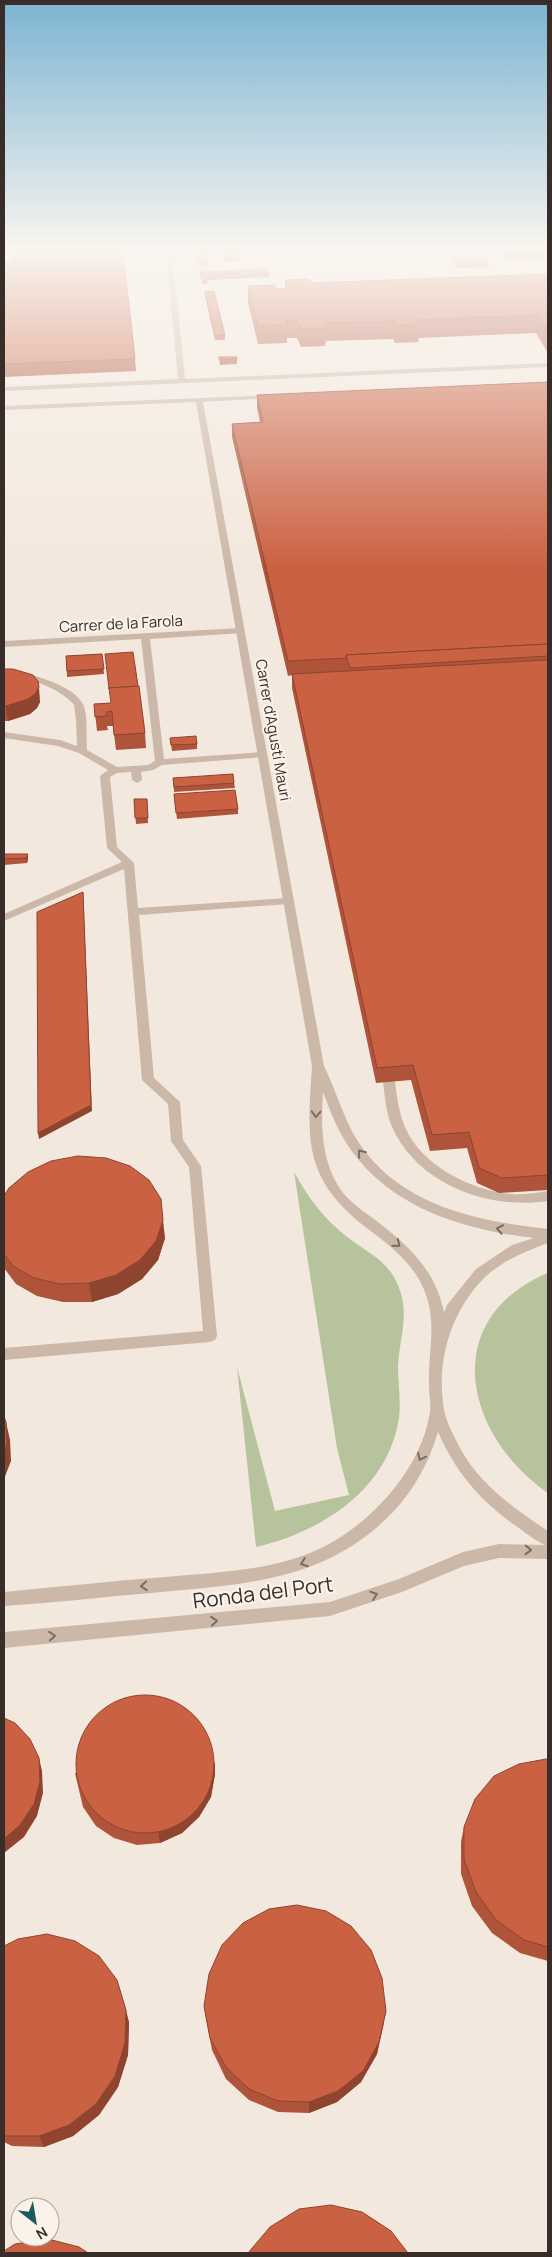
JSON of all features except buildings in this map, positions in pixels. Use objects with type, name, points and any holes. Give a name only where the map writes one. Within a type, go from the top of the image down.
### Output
[{"type":"street","points":[[179,356],[182,382]]},
{"type":"street","points":[[4,389],[548,365]]},
{"type":"street","points":[[4,408],[278,396]]},
{"type":"street","name":"Carrer d'Agustí Mauri","points":[[199,400],[318,1066]]},
{"type":"street","name":"Carrer de la Farola","points":[[4,644],[240,631]]},
{"type":"street","points":[[145,636],[160,762]]},
{"type":"street","points":[[4,672],[32,676],[77,701],[82,751]]},
{"type":"street","points":[[4,735],[60,743],[82,751],[115,770]]},
{"type":"street","points":[[4,1354],[210,1336],[195,1166],[178,1141],[174,1102],[148,1080],[129,863],[112,848],[105,776],[115,770],[150,768],[160,762],[262,755]]},
{"type":"street","points":[[136,769],[137,780]]},
{"type":"street","points":[[4,918],[129,863]]},
{"type":"street","points":[[133,912],[288,901]]},
{"type":"street","points":[[318,1066],[350,1138],[381,1175],[406,1196],[460,1220],[502,1230],[548,1236]]},
{"type":"street","points":[[318,1066],[315,1132],[322,1166],[328,1181],[339,1197],[352,1210],[399,1245],[414,1259],[435,1295],[439,1314],[440,1339],[436,1375],[437,1411],[455,1453],[473,1479],[503,1510],[548,1538]]},
{"type":"street","points":[[389,1082],[396,1121],[402,1136],[414,1152],[431,1167],[450,1179],[494,1196],[521,1199],[548,1196]]},
{"type":"street","points":[[440,1339],[452,1309],[481,1273],[517,1249],[548,1236]]},
{"type":"street","name":"Ronda del Port","points":[[4,1600],[239,1577],[296,1566],[325,1556],[347,1544],[373,1523],[394,1500],[411,1476],[423,1454],[437,1411]]},
{"type":"street","name":"Ronda del Port","points":[[4,1640],[330,1609],[402,1585],[464,1559],[499,1551],[548,1552]]},
{"type":"green space","points":[[294,1172],[323,1214],[346,1236],[384,1264],[394,1277],[404,1311],[398,1366],[399,1418],[392,1444],[381,1466],[366,1487],[348,1504],[327,1519],[304,1531],[256,1547],[237,1367],[275,1511],[349,1495],[337,1448]]},
{"type":"green space","points":[[548,1273],[548,1493],[519,1469],[497,1441],[482,1410],[475,1378],[478,1348],[490,1319],[513,1293]]}]
